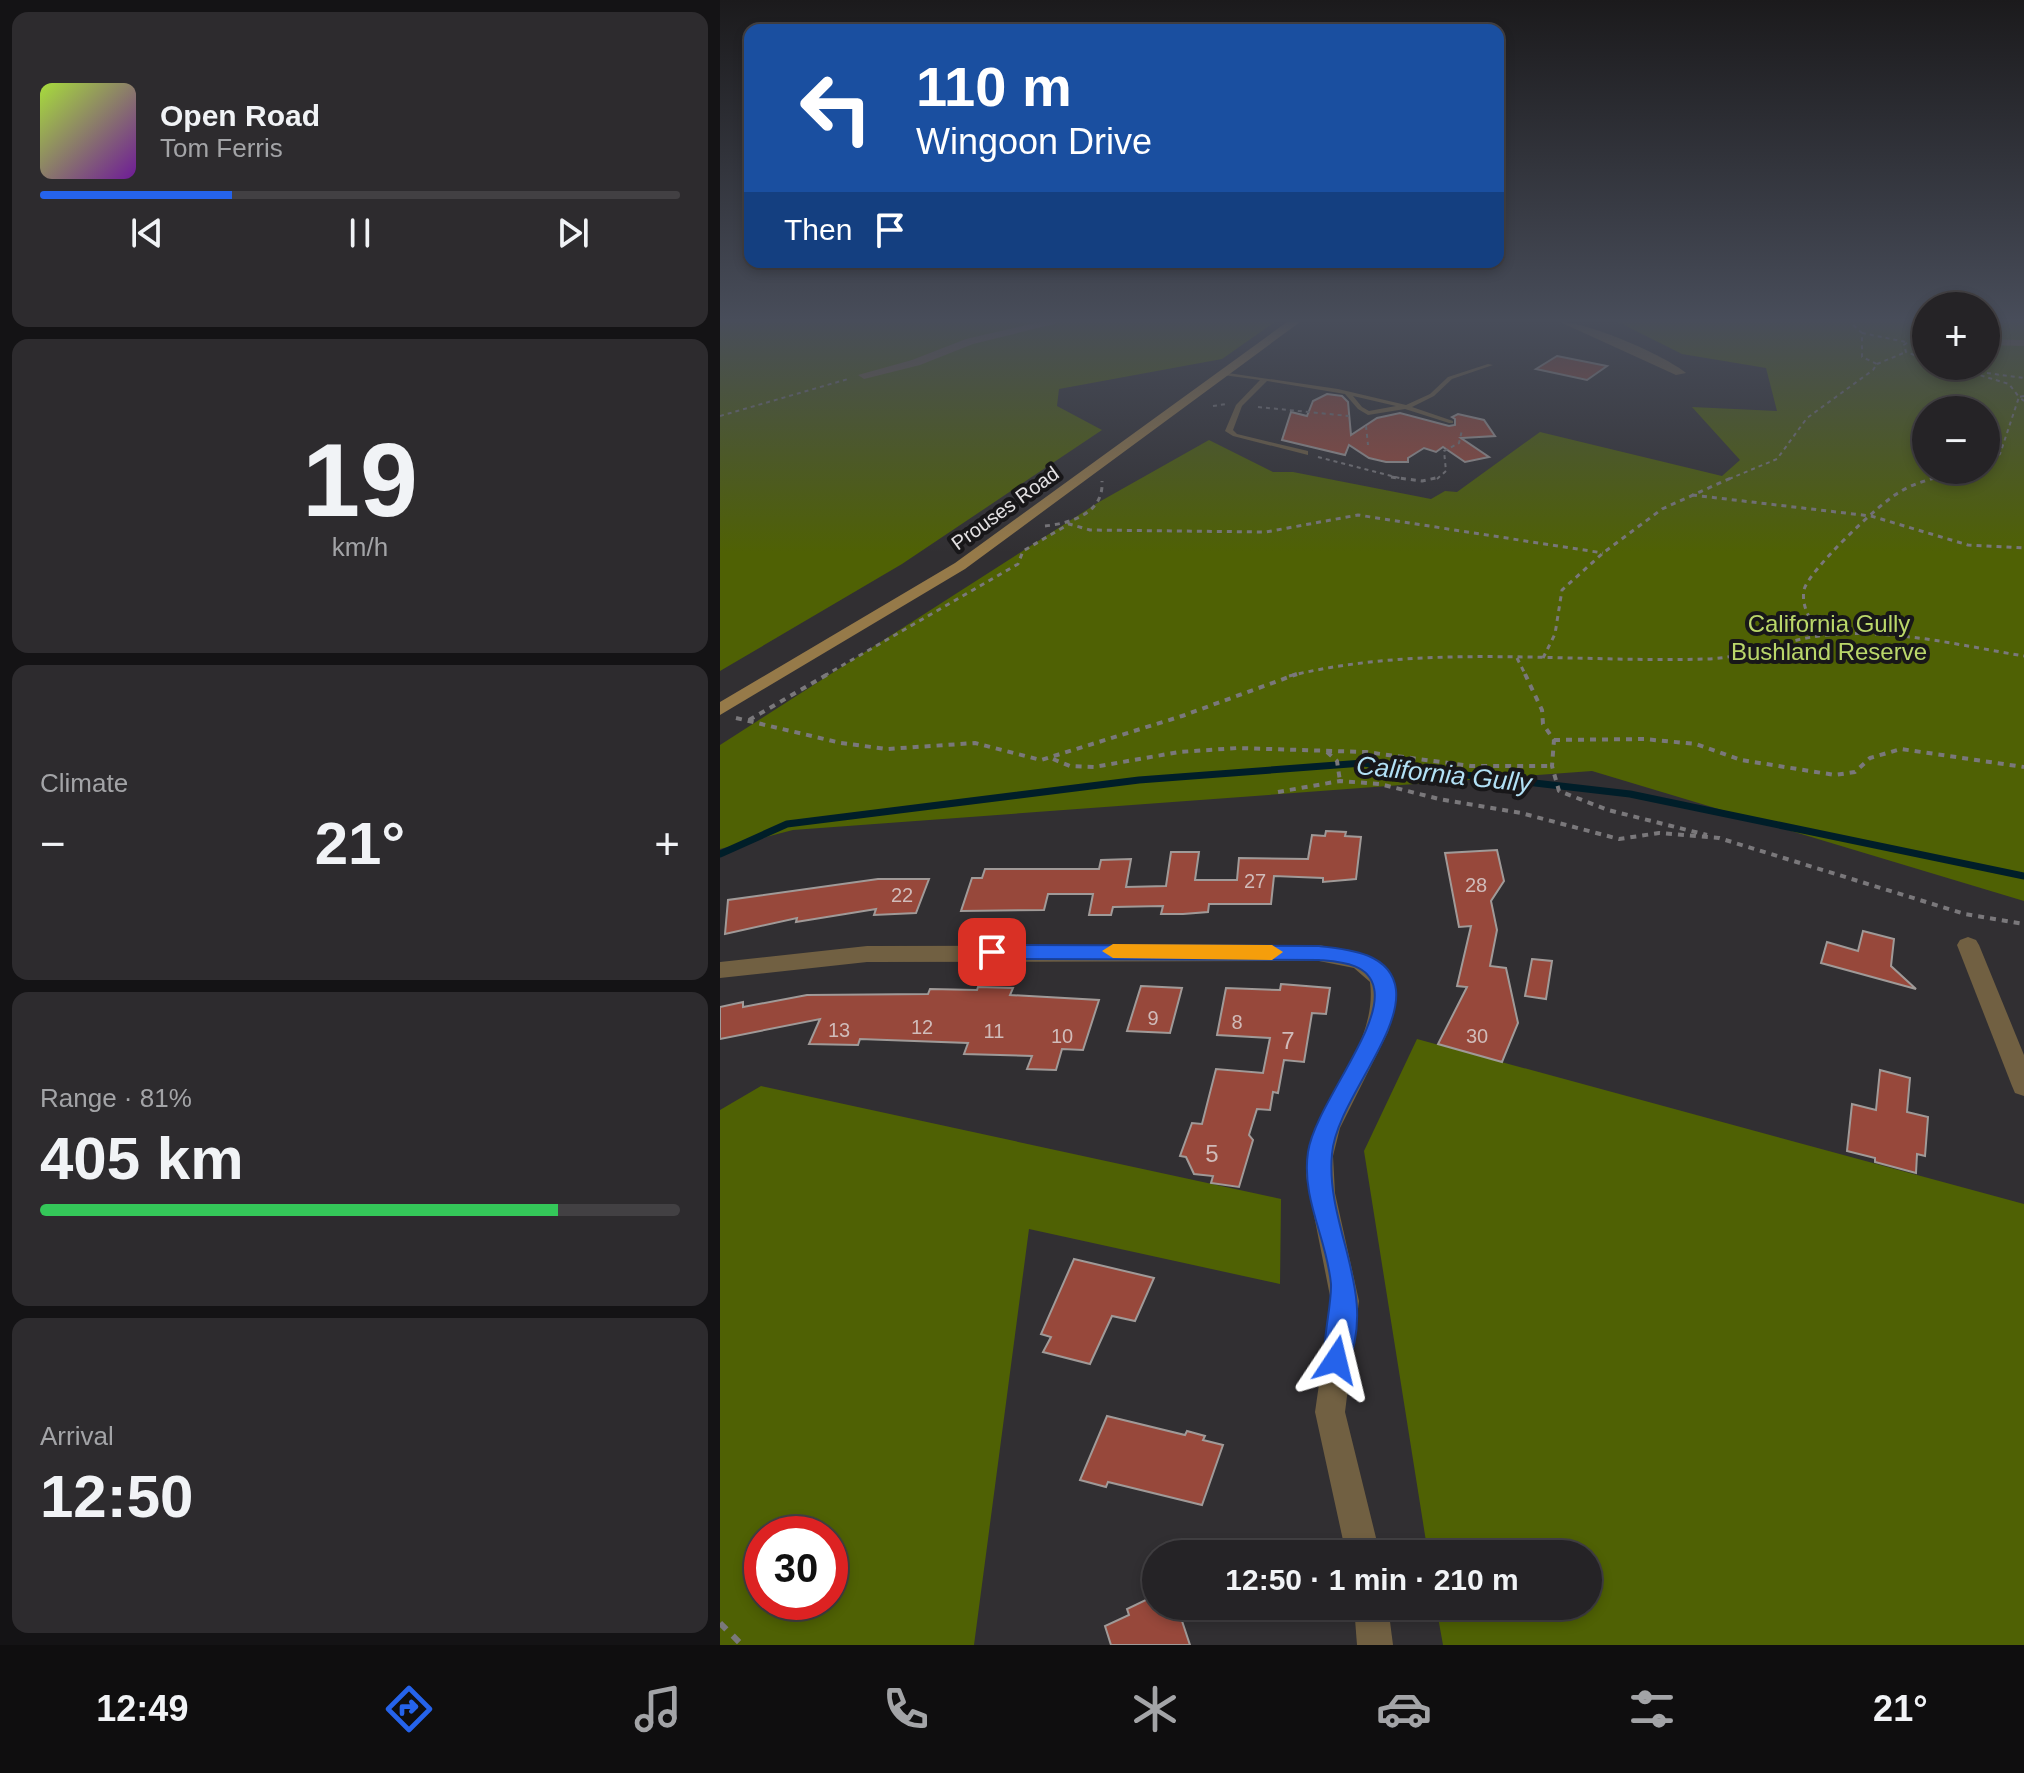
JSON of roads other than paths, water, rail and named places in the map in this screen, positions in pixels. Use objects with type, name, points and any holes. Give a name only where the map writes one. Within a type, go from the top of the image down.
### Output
[{"type":"street","name":"Prouses Road","points":[[727,711],[917,594],[1188,399]]},
{"type":"street","points":[[1968,945],[2024,1086]]},
{"type":"street","points":[[720,970],[842,955],[1053,951],[1319,953],[1349,956],[1371,965],[1383,981],[1385,1008],[1328,1125],[1319,1167],[1321,1196],[1344,1283],[1345,1301],[1330,1412],[1360,1540]]},
{"type":"street","points":[[1372,1620],[1375,1645]]},
{"type":"lane","points":[[1245,399],[1231,421],[1230,432],[1305,453]]},
{"type":"lane","points":[[1351,399],[1368,413],[1406,407],[1424,399]]},
{"type":"lane","points":[[1373,399],[1451,422]]},
{"type":"waterway","name":"California Gully","points":[[720,854],[787,824],[1139,780],[1363,763],[1630,794],[2024,876]]},
{"type":"park label","name":"California Gully Bushland Reserve","points":[[1829,638]]}]
